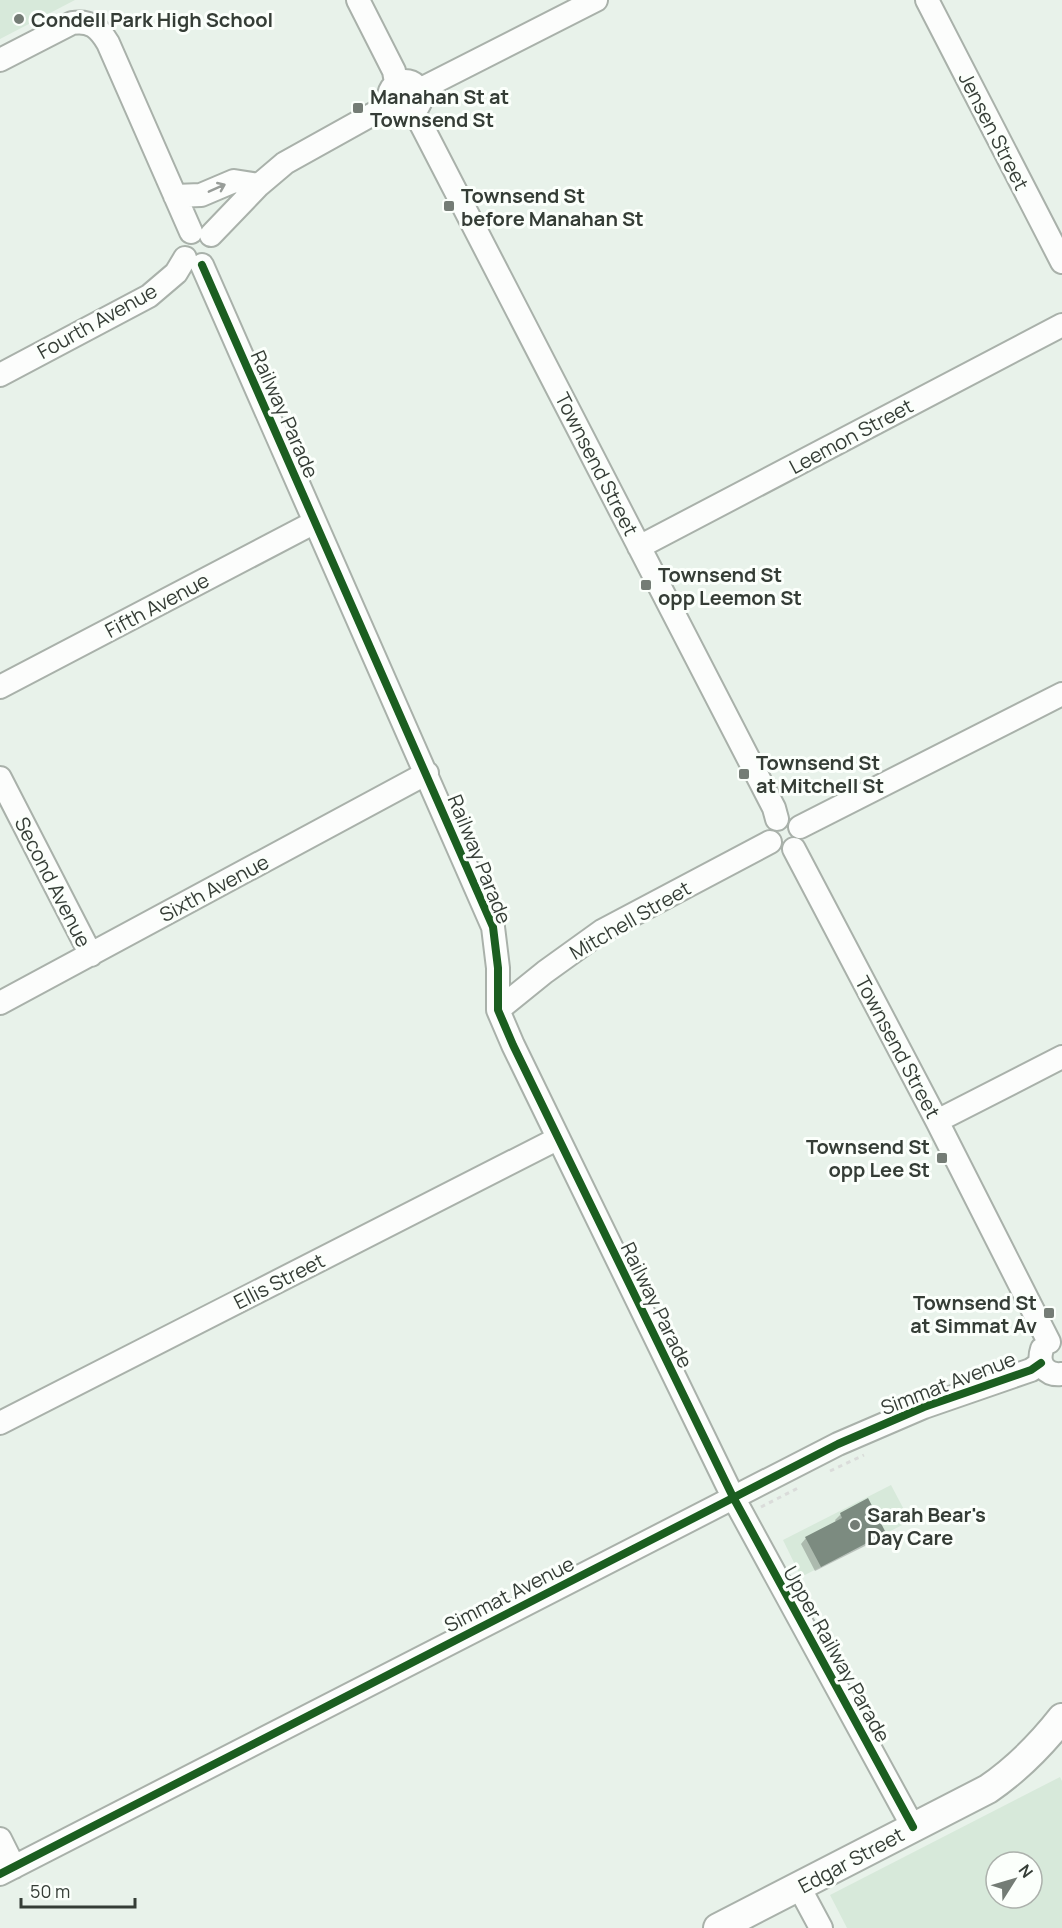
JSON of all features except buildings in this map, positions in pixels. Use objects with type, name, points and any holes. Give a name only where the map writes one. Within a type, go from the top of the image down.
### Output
[{"type":"main road","name":"Edgar Street","points":[[718,1928],[988,1789],[1059,1731]]},
{"type":"street","name":"Townsend Street","points":[[358,0],[394,71],[400,99],[421,124],[774,808],[777,819]]},
{"type":"street","points":[[0,60],[72,23],[84,22],[94,26],[108,43],[175,196],[201,234],[214,240],[216,250],[212,260],[194,262],[182,244],[201,234],[285,163],[303,151],[400,99],[407,81],[416,85],[419,90],[596,0]]},
{"type":"street","name":"Jensen Street","points":[[927,0],[1062,262]]},
{"type":"street","points":[[175,196],[201,195],[234,181],[259,185]]},
{"type":"street","name":"Fourth Avenue","points":[[0,375],[149,296],[176,273],[194,262]]},
{"type":"street","name":"Railway Parade","points":[[194,262],[315,522],[494,927],[498,968],[498,1010],[557,1139],[733,1497]]},
{"type":"street","name":"Leemon Street","points":[[639,547],[1062,325]]},
{"type":"street","name":"Fifth Avenue","points":[[0,687],[315,522]]},
{"type":"street","points":[[800,827],[1062,694]]},
{"type":"street","name":"Sixth Avenue","points":[[0,1003],[427,773]]},
{"type":"street","name":"Second Avenue","points":[[0,778],[91,955]]},
{"type":"street","points":[[788,818],[797,822],[800,827],[802,837],[794,849],[783,851],[770,842],[770,827],[777,819],[788,818]]},
{"type":"street","name":"Mitchell Street","points":[[498,1010],[545,972],[603,931],[770,842]]},
{"type":"street","name":"Townsend Street","points":[[794,849],[937,1121],[1051,1349]]},
{"type":"street","points":[[937,1121],[1062,1057]]},
{"type":"street","name":"Ellis Street","points":[[0,1423],[557,1139]]},
{"type":"street","points":[[1051,1349],[1049,1372],[1054,1375],[1062,1374]]},
{"type":"street","name":"Simmat Avenue","points":[[7,1870],[838,1444],[924,1407],[1031,1370],[1051,1349]]},
{"type":"street","name":"Upper Railway Parade","points":[[733,1497],[913,1827]]},
{"type":"street","points":[[0,1839],[7,1870]]},
{"type":"street","points":[[799,1887],[820,1928]]},
{"type":"path","points":[[821,1475],[871,1452]]},
{"type":"path","points":[[756,1510],[801,1486]]},
{"type":"shaded area","name":"Condell Park High School","points":[[0,0],[75,0],[0,39]]},
{"type":"shaded area","points":[[891,1485],[910,1521],[801,1577],[783,1540]]},
{"type":"shaded area","points":[[1060,1777],[1062,1781],[1062,1928],[847,1928],[830,1895]]},
{"type":"cycle path","points":[[202,265],[493,927],[498,968],[498,1010],[513,1045],[733,1497],[913,1827]]},
{"type":"cycle path","points":[[0,1874],[838,1444],[924,1407],[1031,1370],[1041,1363]]},
{"type":"place","name":"Condell Park High School","points":[[19,19]]},
{"type":"place","name":"Manahan St at Townsend St","points":[[358,108]]},
{"type":"place","name":"Townsend St before Manahan St","points":[[449,206]]},
{"type":"place","name":"Townsend St opp Leemon St","points":[[646,585]]},
{"type":"place","name":"Townsend St at Mitchell St","points":[[744,774]]},
{"type":"place","name":"Townsend St opp Lee St","points":[[942,1158]]},
{"type":"place","name":"Townsend St at Simmat Av","points":[[1049,1313]]},
{"type":"place","name":"Sarah Bear's Day Care","points":[[855,1525]]}]
